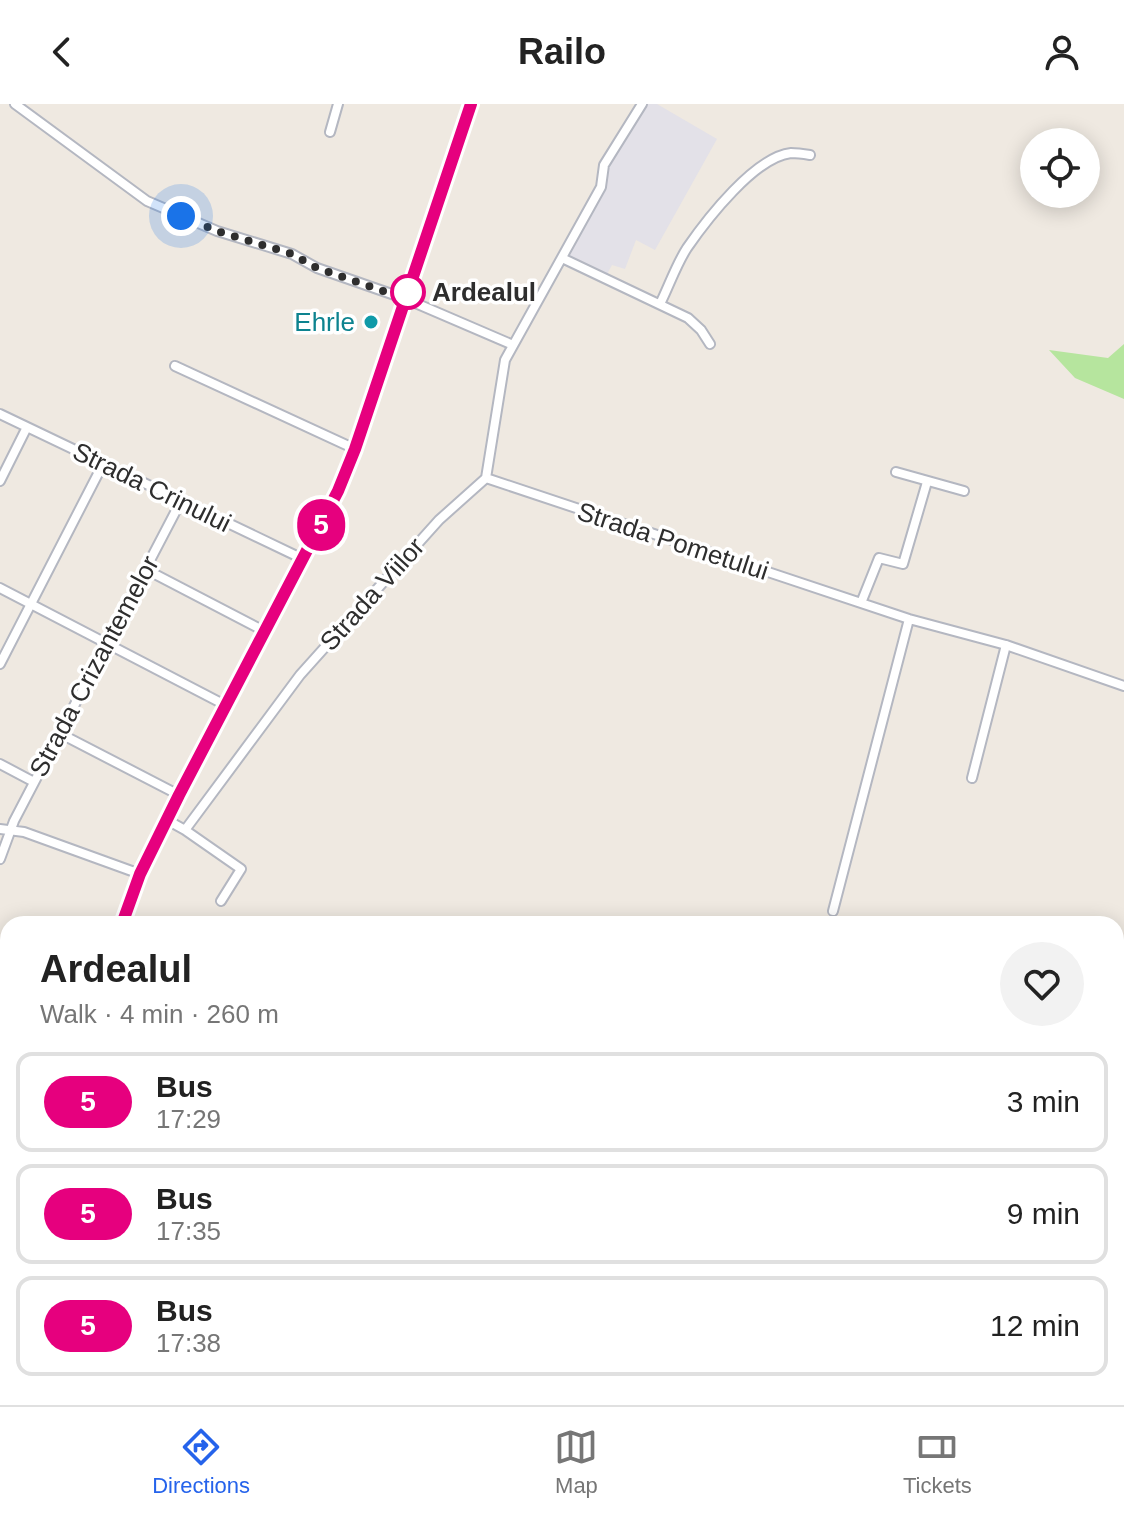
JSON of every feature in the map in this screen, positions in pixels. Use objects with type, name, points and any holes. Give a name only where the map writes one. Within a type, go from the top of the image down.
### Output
[{"type":"highway","points":[[125,916],[140,874],[179,795],[338,491],[355,449],[471,104]]},
{"type":"street","points":[[15,104],[147,201],[217,231],[292,254],[317,268],[406,299],[513,345]]},
{"type":"street","points":[[330,132],[338,104]]},
{"type":"street","points":[[486,478],[501,373],[513,345],[601,187],[604,165],[642,104]]},
{"type":"street","points":[[660,304],[686,249],[730,195],[763,165],[776,158],[792,153],[810,155]]},
{"type":"street","points":[[562,258],[696,324],[710,344]]},
{"type":"street","points":[[175,366],[355,449]]},
{"type":"street","name":"Strada Crinului","points":[[0,414],[303,559]]},
{"type":"street","points":[[0,481],[27,427]]},
{"type":"street","points":[[0,664],[103,464]]},
{"type":"street","points":[[896,472],[964,491]]},
{"type":"street","name":"Strada Pometului","points":[[486,478],[909,619],[1006,645],[1124,686]]},
{"type":"street","name":"Strada Viilor","points":[[185,830],[300,675],[439,520],[486,478]]},
{"type":"street","points":[[861,603],[879,558],[903,564],[927,482]]},
{"type":"street","name":"Strada Crizantemelor","points":[[0,859],[4,831],[61,734],[181,501]]},
{"type":"street","points":[[145,569],[266,632]]},
{"type":"street","points":[[0,588],[227,706]]},
{"type":"street","points":[[833,911],[909,619]]},
{"type":"street","points":[[972,778],[1006,645]]},
{"type":"street","points":[[61,734],[179,795]]},
{"type":"street","points":[[0,764],[34,782]]},
{"type":"street","points":[[167,820],[241,869],[221,901]]},
{"type":"street","points":[[4,831],[24,832],[140,874]]},
{"type":"shaded area","points":[[643,104],[657,104],[717,139],[655,250],[636,240],[625,269],[612,265],[606,276],[566,257],[606,184],[606,167]]},
{"type":"green space","points":[[1124,344],[1124,399],[1075,378],[1049,350],[1108,358]]},
{"type":"bus line","name":"5","points":[[125,916],[140,874],[179,795],[338,491],[355,449],[471,104]]},
{"type":"place","name":"Ardealul","points":[[408,292]]},
{"type":"place","name":"Ehrle","points":[[371,322]]},
{"type":"route","points":[[181,216],[217,231],[292,254],[317,268],[406,299],[408,292]]}]
